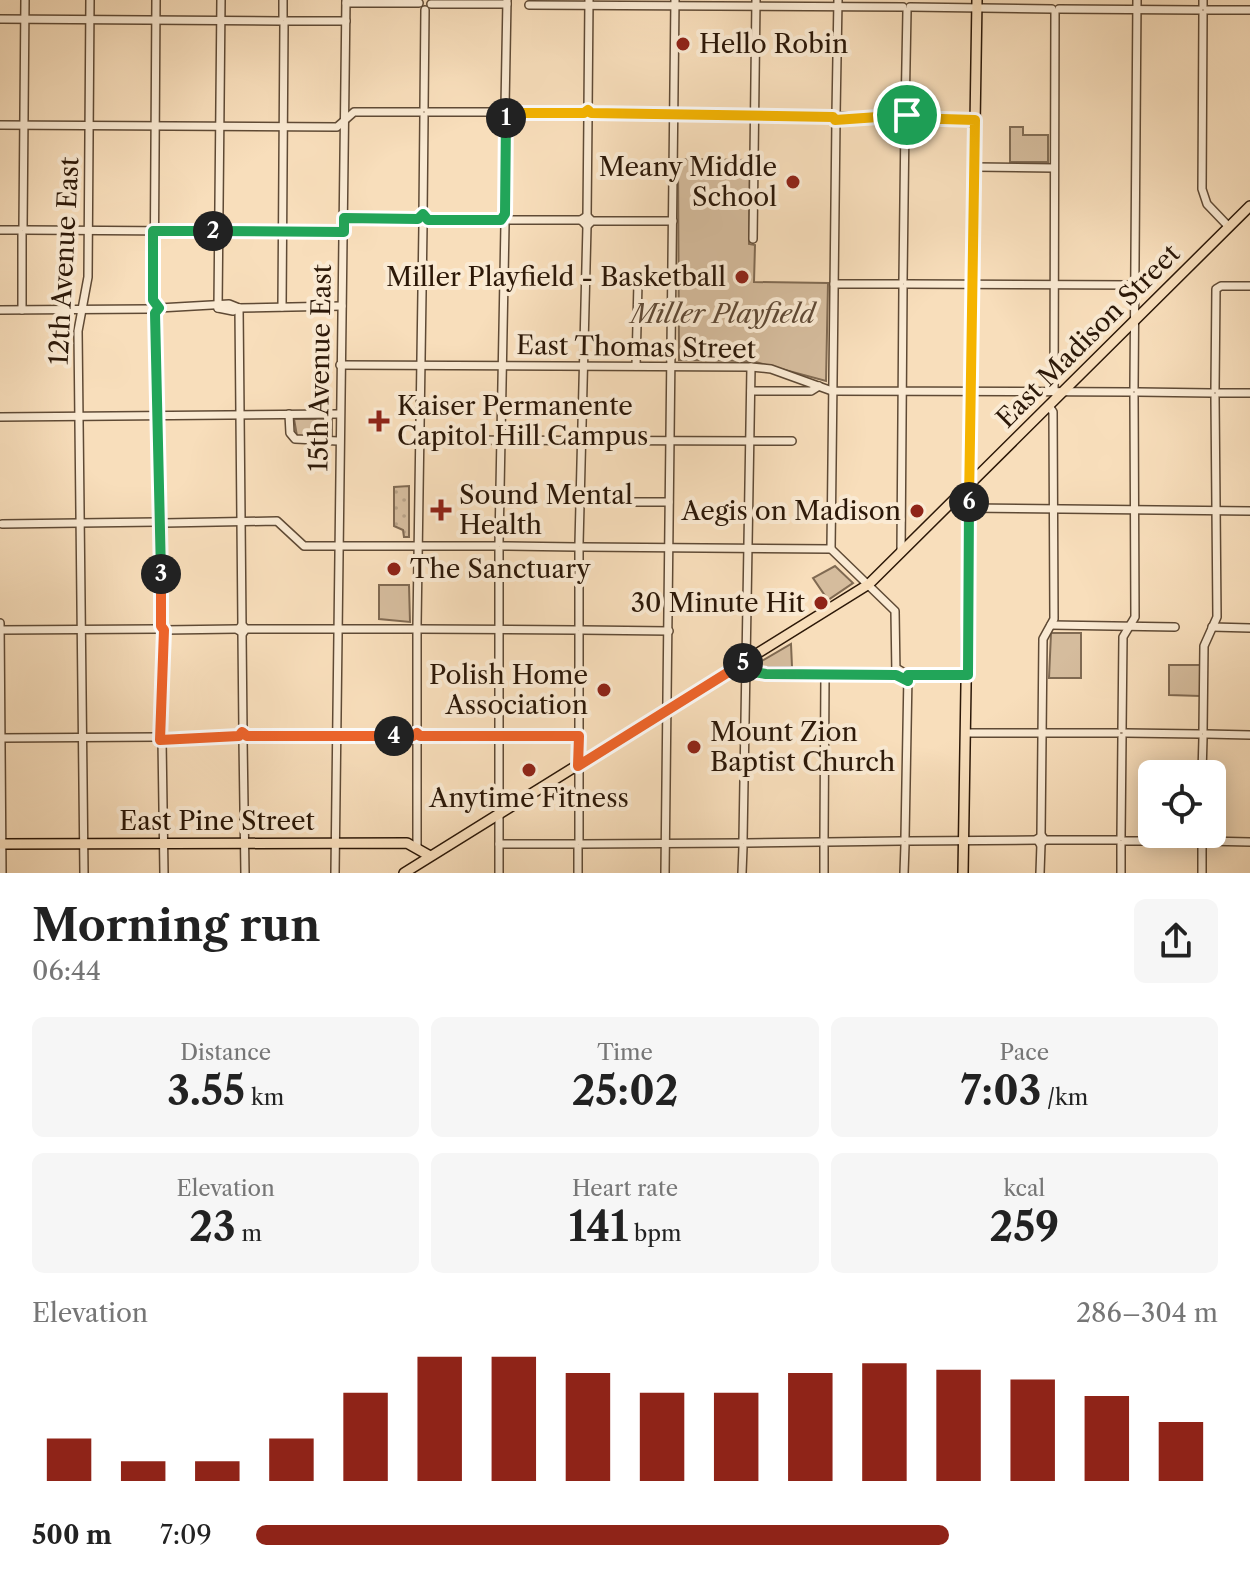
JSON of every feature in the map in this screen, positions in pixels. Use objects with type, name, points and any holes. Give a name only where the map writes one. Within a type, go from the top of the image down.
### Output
[{"type":"main road","points":[[963,873],[976,4]]},
{"type":"main road","name":"East Madison Street","points":[[404,873],[416,869],[430,856],[668,709],[748,670],[869,584],[970,486],[1059,392],[1250,206]]},
{"type":"main road","points":[[947,509],[958,508],[969,512]]},
{"type":"main road","name":"East Pine Street","points":[[1,844],[407,843],[430,856]]},
{"type":"street","points":[[22,310],[25,0]]},
{"type":"street","name":"12th Avenue East","points":[[84,873],[78,331],[88,277],[90,0]]},
{"type":"street","points":[[156,0],[153,231],[159,415],[164,873]]},
{"type":"street","points":[[218,308],[221,0]]},
{"type":"street","points":[[282,307],[283,0]]},
{"type":"street","points":[[346,2],[507,2],[499,547],[499,873]]},
{"type":"street","name":"15th Avenue East","points":[[335,873],[338,414],[344,232],[346,2]]},
{"type":"street","points":[[417,847],[425,3]]},
{"type":"street","points":[[578,873],[579,547],[585,366],[589,3]]},
{"type":"street","points":[[665,873],[675,3]]},
{"type":"street","points":[[753,239],[756,3]]},
{"type":"street","points":[[831,549],[838,3]]},
{"type":"street","points":[[529,5],[1137,5],[1250,10]]},
{"type":"street","points":[[1121,873],[1123,637],[1135,617],[1137,5]]},
{"type":"street","points":[[901,553],[907,6]]},
{"type":"street","points":[[1055,7],[1054,285],[1059,392]]},
{"type":"street","points":[[1203,8],[1202,189],[1207,204],[1229,227]]},
{"type":"street","points":[[0,19],[346,21]]},
{"type":"street","points":[[0,125],[337,127],[354,112],[975,120]]},
{"type":"street","points":[[975,167],[1054,168]]},
{"type":"street","points":[[344,218],[673,221]]},
{"type":"street","points":[[0,230],[344,232]]},
{"type":"street","points":[[636,366],[638,282]]},
{"type":"street","points":[[834,284],[1134,285]]},
{"type":"street","points":[[1202,760],[1204,646],[1217,617],[1216,289],[1250,286]]},
{"type":"street","points":[[0,310],[218,308],[233,311],[239,308],[342,306]]},
{"type":"street","points":[[239,308],[245,873]]},
{"type":"street","name":"East Thomas Street","points":[[340,365],[751,367],[771,369],[832,391]]},
{"type":"street","points":[[742,873],[751,367]]},
{"type":"street","points":[[751,391],[811,391],[819,386]]},
{"type":"street","points":[[832,391],[1250,393]]},
{"type":"street","points":[[1040,873],[1043,639],[1051,625],[1054,509],[1053,412],[1049,406]]},
{"type":"street","points":[[289,414],[290,433],[295,439],[338,441]]},
{"type":"street","points":[[0,417],[338,414]]},
{"type":"street","points":[[421,440],[792,441]]},
{"type":"street","points":[[580,502],[669,502]]},
{"type":"street","points":[[969,512],[1054,509],[1250,511]]},
{"type":"street","points":[[1,524],[279,522],[300,545],[831,549],[895,611],[896,672]]},
{"type":"street","points":[[0,623],[2,873]]},
{"type":"street","points":[[1051,625],[1175,627]]},
{"type":"street","points":[[1212,627],[1250,628]]},
{"type":"street","points":[[0,630],[669,631]]},
{"type":"street","points":[[748,670],[766,674],[896,672],[908,678],[968,675]]},
{"type":"street","points":[[748,670],[766,674]]},
{"type":"street","points":[[824,873],[825,674]]},
{"type":"street","points":[[904,873],[908,678]]},
{"type":"street","points":[[967,733],[1250,735]]},
{"type":"street","points":[[1,738],[579,736]]},
{"type":"street","points":[[499,844],[1138,841]]},
{"type":"street","points":[[1226,841],[1250,842]]},
{"type":"street","points":[[1202,848],[1202,873]]},
{"type":"green space","points":[[1010,127],[1023,127],[1023,135],[1048,135],[1048,162],[1010,162]]},
{"type":"green space","name":"Miller Playfield","points":[[678,159],[750,160],[749,244],[755,245],[754,282],[828,283],[826,381],[752,361],[679,360]]},
{"type":"green space","points":[[294,419],[332,419],[332,436],[297,436]]},
{"type":"green space","points":[[409,486],[409,537],[404,537],[403,530],[394,526],[394,487]]},
{"type":"green space","points":[[835,566],[853,583],[828,600],[813,578]]},
{"type":"green space","points":[[379,585],[409,585],[410,622],[379,619]]},
{"type":"green space","points":[[1051,633],[1081,633],[1081,678],[1049,678]]},
{"type":"green space","points":[[791,644],[792,667],[755,667],[755,665]]},
{"type":"green space","points":[[1169,665],[1201,665],[1200,696],[1169,695]]},
{"type":"place","name":"Hello Robin","points":[[683,44]]},
{"type":"place","name":"Meany Middle School","points":[[793,182]]},
{"type":"place","name":"Miller Playfield - Basketball","points":[[742,277]]},
{"type":"place","name":"Kaiser Permanente Capitol Hill Campus","points":[[379,421]]},
{"type":"place","name":"Sound Mental Health","points":[[441,510]]},
{"type":"place","name":"Aegis on Madison","points":[[917,511]]},
{"type":"place","name":"The Sanctuary","points":[[394,569]]},
{"type":"place","name":"30 Minute Hit","points":[[821,603]]},
{"type":"place","name":"Polish Home Association","points":[[604,690]]},
{"type":"place","name":"Mount Zion Baptist Church","points":[[694,747]]},
{"type":"place","name":"Anytime Fitness","points":[[529,770]]},
{"type":"route","points":[[590,110],[591,113],[833,117],[835,120],[839,117],[902,118],[907,115],[909,118],[975,120],[968,675],[908,675],[908,681],[896,675],[766,674],[754,672],[746,661],[578,766],[579,736],[420,736],[417,733],[413,736],[247,736],[242,732],[239,736],[165,737],[160,740],[161,633],[164,629],[161,626],[160,526],[157,523],[160,519],[158,333],[155,313],[159,308],[153,300],[153,231],[344,232],[344,218],[418,219],[423,214],[428,220],[501,220],[505,217],[506,118],[511,113],[584,113],[590,110]]}]
